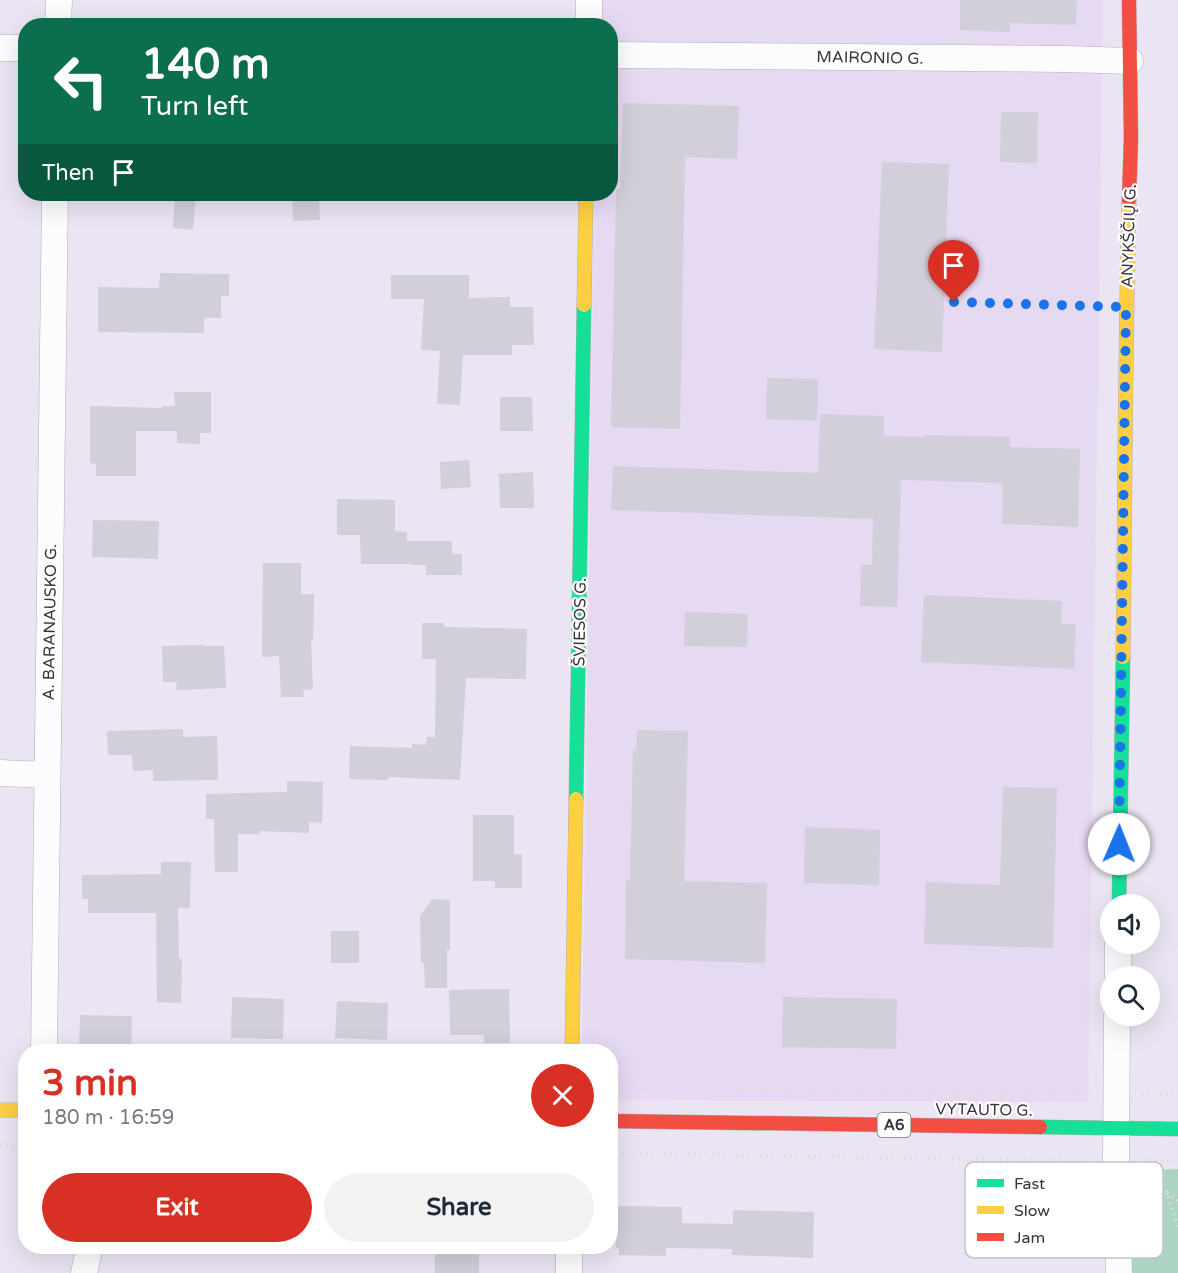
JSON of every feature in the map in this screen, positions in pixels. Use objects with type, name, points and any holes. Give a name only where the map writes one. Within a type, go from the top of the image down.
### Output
[{"type":"street","points":[[589,0],[589,18]]},
{"type":"street","name":"ANYKŠČIŲ G.","points":[[1119,894],[1126,307],[1131,138],[1129,0]]},
{"type":"street","points":[[0,48],[18,48]]},
{"type":"street","name":"MAIRONIO G.","points":[[618,55],[1130,61]]},
{"type":"street","name":"A. BARANAUSKO G.","points":[[44,1044],[55,201]]},
{"type":"street","name":"ŠVIESOS G.","points":[[572,1044],[586,201]]},
{"type":"street","points":[[0,773],[47,775]]},
{"type":"street","points":[[1116,1161],[1117,1026]]},
{"type":"street","points":[[0,1110],[18,1110]]},
{"type":"street","name":"VYTAUTO G.","points":[[618,1121],[1178,1129]]},
{"type":"street","points":[[84,1273],[88,1254]]},
{"type":"street","points":[[569,1254],[569,1273]]},
{"type":"street","points":[[1119,1258],[1119,1273]]},
{"type":"path","points":[[58,16],[120,18]]},
{"type":"path","points":[[954,302],[1126,307]]},
{"type":"path","points":[[618,1087],[1178,1095]]},
{"type":"path","points":[[0,1145],[18,1145]]},
{"type":"path","points":[[618,1153],[1116,1161]]},
{"type":"path","points":[[1142,1162],[1140,1160],[1178,1161]]},
{"type":"path","points":[[1163,1188],[1178,1201]]},
{"type":"path","points":[[1166,1192],[1178,1226]]},
{"type":"shaded area","points":[[597,0],[1103,0],[1088,1102],[618,1100],[618,1044],[582,1044],[594,201],[618,201],[618,18],[596,18]]},
{"type":"green space","points":[[1178,1169],[1178,1273],[1128,1273],[1128,1258],[1163,1258],[1163,1170]]},
{"type":"building","points":[[960,0],[1077,0],[1076,25],[1010,23],[1010,32],[960,30]]},
{"type":"building","points":[[623,103],[739,106],[737,159],[685,157],[680,429],[611,427],[616,201],[618,201],[618,189],[620,189]]},
{"type":"building","points":[[1001,112],[1038,112],[1037,163],[1000,162]]},
{"type":"building","points":[[882,162],[949,164],[942,352],[874,349]]},
{"type":"building","points":[[175,201],[195,201],[193,230],[173,228]]},
{"type":"building","points":[[292,201],[319,201],[320,220],[293,221]]},
{"type":"building","points":[[160,273],[229,274],[229,296],[221,296],[221,318],[204,318],[204,333],[98,332],[98,287],[159,288]]},
{"type":"building","points":[[391,275],[469,275],[469,298],[510,297],[510,307],[533,307],[534,345],[512,345],[512,355],[463,355],[460,405],[437,404],[440,351],[421,350],[424,299],[391,299]]},
{"type":"building","points":[[767,378],[818,379],[817,421],[766,419]]},
{"type":"building","points":[[174,392],[211,392],[211,433],[200,433],[200,444],[177,443],[177,431],[136,431],[136,476],[96,476],[96,464],[90,463],[90,406],[162,408],[162,406],[175,406]]},
{"type":"building","points":[[500,397],[532,397],[533,431],[500,431]]},
{"type":"building","points":[[820,414],[884,416],[884,436],[1010,437],[1010,447],[1080,449],[1078,527],[1002,524],[1003,483],[901,480],[897,607],[860,606],[861,565],[872,565],[873,519],[611,510],[613,466],[818,473]]},
{"type":"building","points":[[469,460],[471,487],[441,489],[440,462]]},
{"type":"building","points":[[533,472],[534,508],[500,508],[499,474]]},
{"type":"building","points":[[337,499],[395,500],[395,531],[407,532],[407,541],[452,541],[452,554],[462,554],[462,575],[426,575],[426,565],[361,564],[360,535],[337,535]]},
{"type":"building","points":[[93,520],[159,521],[158,559],[92,557]]},
{"type":"building","points":[[263,563],[301,563],[301,594],[314,594],[313,640],[311,640],[313,689],[303,690],[304,697],[281,697],[279,656],[262,657]]},
{"type":"building","points":[[924,595],[1062,601],[1061,624],[1076,624],[1074,669],[921,662]]},
{"type":"building","points":[[685,612],[748,614],[747,647],[684,646]]},
{"type":"building","points":[[422,623],[444,623],[444,627],[527,629],[526,679],[466,678],[460,780],[388,777],[388,780],[349,779],[350,746],[412,748],[412,744],[426,745],[427,737],[435,737],[436,659],[422,659]]},
{"type":"building","points":[[162,646],[224,646],[226,688],[177,690],[176,682],[163,682]]},
{"type":"building","points":[[183,729],[183,737],[217,736],[218,780],[153,781],[153,770],[133,771],[132,755],[108,755],[107,731]]},
{"type":"building","points":[[637,730],[688,731],[684,881],[767,883],[765,963],[625,959],[626,880],[630,880],[633,750],[636,750]]},
{"type":"building","points":[[287,781],[323,782],[322,823],[309,822],[309,833],[260,831],[260,834],[238,834],[238,872],[215,872],[214,819],[206,819],[206,794],[287,792]]},
{"type":"building","points":[[1003,787],[1057,788],[1053,948],[924,944],[926,882],[1000,885]]},
{"type":"building","points":[[473,815],[514,815],[514,854],[522,854],[522,888],[495,888],[495,881],[473,881]]},
{"type":"building","points":[[805,827],[880,830],[879,885],[804,883]]},
{"type":"building","points":[[161,862],[191,862],[190,908],[178,908],[179,959],[182,959],[181,1003],[157,1002],[156,913],[88,913],[88,899],[82,899],[82,875],[161,874]]},
{"type":"building","points":[[432,899],[450,900],[447,988],[425,988],[424,963],[421,963],[420,916]]},
{"type":"building","points":[[331,931],[359,931],[359,963],[331,963]]},
{"type":"building","points":[[509,989],[510,1043],[484,1043],[484,1035],[450,1035],[449,990]]},
{"type":"building","points":[[232,997],[284,999],[283,1039],[231,1038]]},
{"type":"building","points":[[783,997],[897,999],[896,1049],[782,1047]]},
{"type":"building","points":[[337,1001],[388,1003],[387,1040],[335,1038]]},
{"type":"building","points":[[80,1015],[132,1016],[131,1044],[79,1044]]},
{"type":"building","points":[[618,1206],[682,1207],[682,1223],[733,1224],[733,1210],[814,1212],[813,1258],[732,1255],[732,1249],[666,1248],[666,1256],[619,1255]]},
{"type":"building","points":[[435,1254],[479,1254],[479,1273],[435,1273]]},
{"type":"traffic: fast","points":[[576,799],[584,305]]},
{"type":"traffic: fast","points":[[1119,894],[1123,657]]},
{"type":"traffic: fast","points":[[1040,1127],[1178,1129]]},
{"type":"traffic: slow","points":[[1123,657],[1129,200]]},
{"type":"traffic: slow","points":[[584,305],[586,201]]},
{"type":"traffic: slow","points":[[572,1044],[576,799]]},
{"type":"traffic: slow","points":[[0,1110],[18,1110]]},
{"type":"traffic: jam","points":[[1129,0],[1131,138],[1129,200]]},
{"type":"traffic: jam","points":[[618,1121],[1040,1127]]},
{"type":"route","points":[[954,302],[1126,307],[1119,844]]}]
